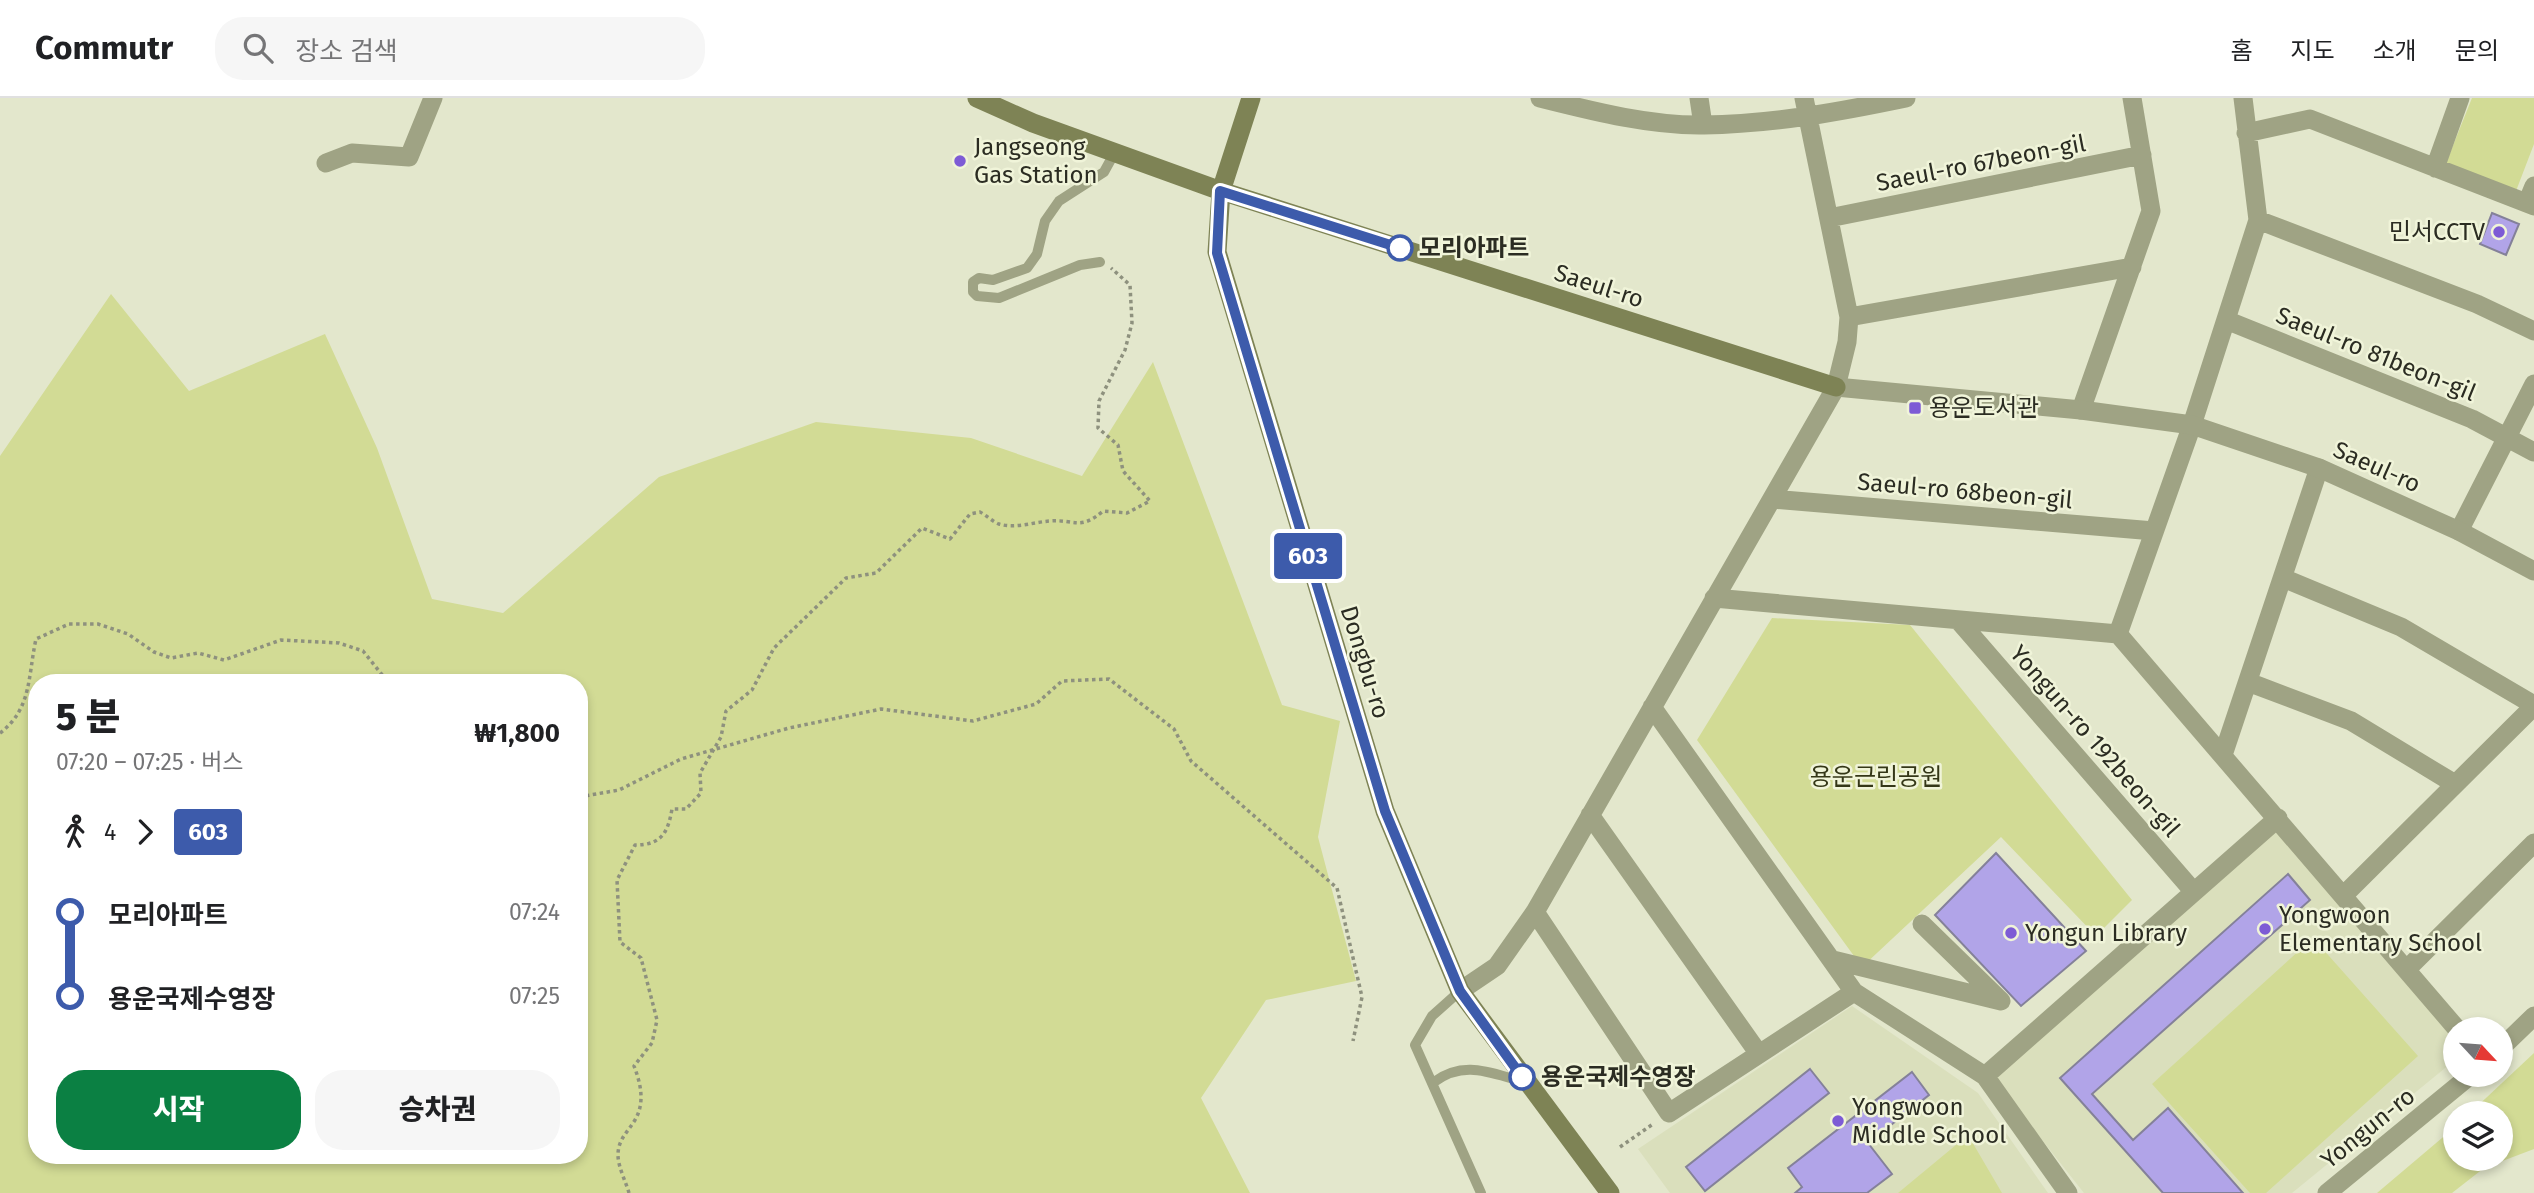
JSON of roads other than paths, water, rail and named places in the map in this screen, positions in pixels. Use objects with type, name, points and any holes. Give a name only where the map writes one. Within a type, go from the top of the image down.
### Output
[{"type":"main road","name":"Saeul-ro","points":[[977,98],[1033,123],[1220,191],[1836,387]]},
{"type":"main road","name":"Dongbu-ro","points":[[1251,98],[1220,191],[1217,253],[1385,811],[1460,991],[1610,1193]]},
{"type":"street","points":[[326,163],[352,153],[409,157],[433,98]]},
{"type":"street","points":[[1540,98],[1659,122],[1703,125],[1808,118],[1906,98]]},
{"type":"street","points":[[1699,98],[1703,125]]},
{"type":"street","points":[[1460,991],[1497,966],[1535,912],[1836,387],[1847,342],[1849,317],[1804,98]]},
{"type":"street","points":[[2081,410],[2151,211],[2132,98]]},
{"type":"street","points":[[2243,98],[2258,220],[2192,425],[2118,634],[2447,1017]]},
{"type":"street","points":[[2435,168],[2460,98]]},
{"type":"street","points":[[2246,133],[2311,119],[2435,168],[2532,198]]},
{"type":"street","name":"Saeul-ro 67beon-gil","points":[[1829,218],[2142,155]]},
{"type":"street","points":[[2258,220],[2477,304],[2534,331]]},
{"type":"street","points":[[1849,317],[2132,267]]},
{"type":"street","name":"Saeul-ro 81beon-gil","points":[[2226,320],[2472,419],[2534,453]]},
{"type":"street","points":[[2459,531],[2534,384]]},
{"type":"street","name":"Saeul-ro","points":[[1836,387],[2081,410],[2192,425],[2319,468],[2459,531],[2534,571]]},
{"type":"street","points":[[2223,755],[2319,468]]},
{"type":"street","name":"Saeul-ro 68beon-gil","points":[[1772,499],[2154,531]]},
{"type":"street","points":[[2283,578],[2402,627],[2534,706],[2344,895]]},
{"type":"street","name":"Yongun-ro 192beon-gil","points":[[1714,598],[2118,634]]},
{"type":"street","name":"Yongun-ro 192beon-gil","points":[[1959,621],[2194,892]]},
{"type":"street","points":[[2248,682],[2351,721],[2455,784]]},
{"type":"street","points":[[1652,707],[1854,992],[1985,1076],[2068,1193]]},
{"type":"street","points":[[1590,815],[1759,1054]]},
{"type":"street","points":[[1985,1076],[2278,818]]},
{"type":"street","points":[[2407,969],[2534,843]]},
{"type":"street","points":[[1535,912],[1669,1113],[1854,992]]},
{"type":"street","points":[[1833,960],[2001,1001],[1922,924]]},
{"type":"street","points":[[2513,1036],[2534,1016]]},
{"type":"street","name":"Yongun-ro","points":[[2327,1193],[2456,1087]]},
{"type":"lane","points":[[1100,262],[1080,265],[999,298],[977,296],[973,292],[973,282],[979,278],[993,281],[1027,268],[1037,254],[1045,221],[1059,201],[1104,172],[1115,152]]},
{"type":"lane","points":[[1460,991],[1432,1016],[1415,1045],[1434,1082],[1481,1193]]},
{"type":"lane","points":[[1434,1082],[1448,1072],[1472,1068],[1525,1082]]},
{"type":"place","name":"Jangseong Gas Station","points":[[960,161]]},
{"type":"place","name":"민서CCTV","points":[[2499,232]]},
{"type":"place","name":"모리아파트","points":[[1400,248]]},
{"type":"place","name":"용운도서관","points":[[1915,408]]},
{"type":"place","name":"Yongwoon Elementary School","points":[[2265,929]]},
{"type":"place","name":"Yongun Library","points":[[2011,933]]},
{"type":"place","name":"용운국제수영장","points":[[1522,1077]]},
{"type":"place","name":"Yongwoon Middle School","points":[[1838,1121]]},
{"type":"park label","name":"용운근린공원","points":[[1876,777]]}]
